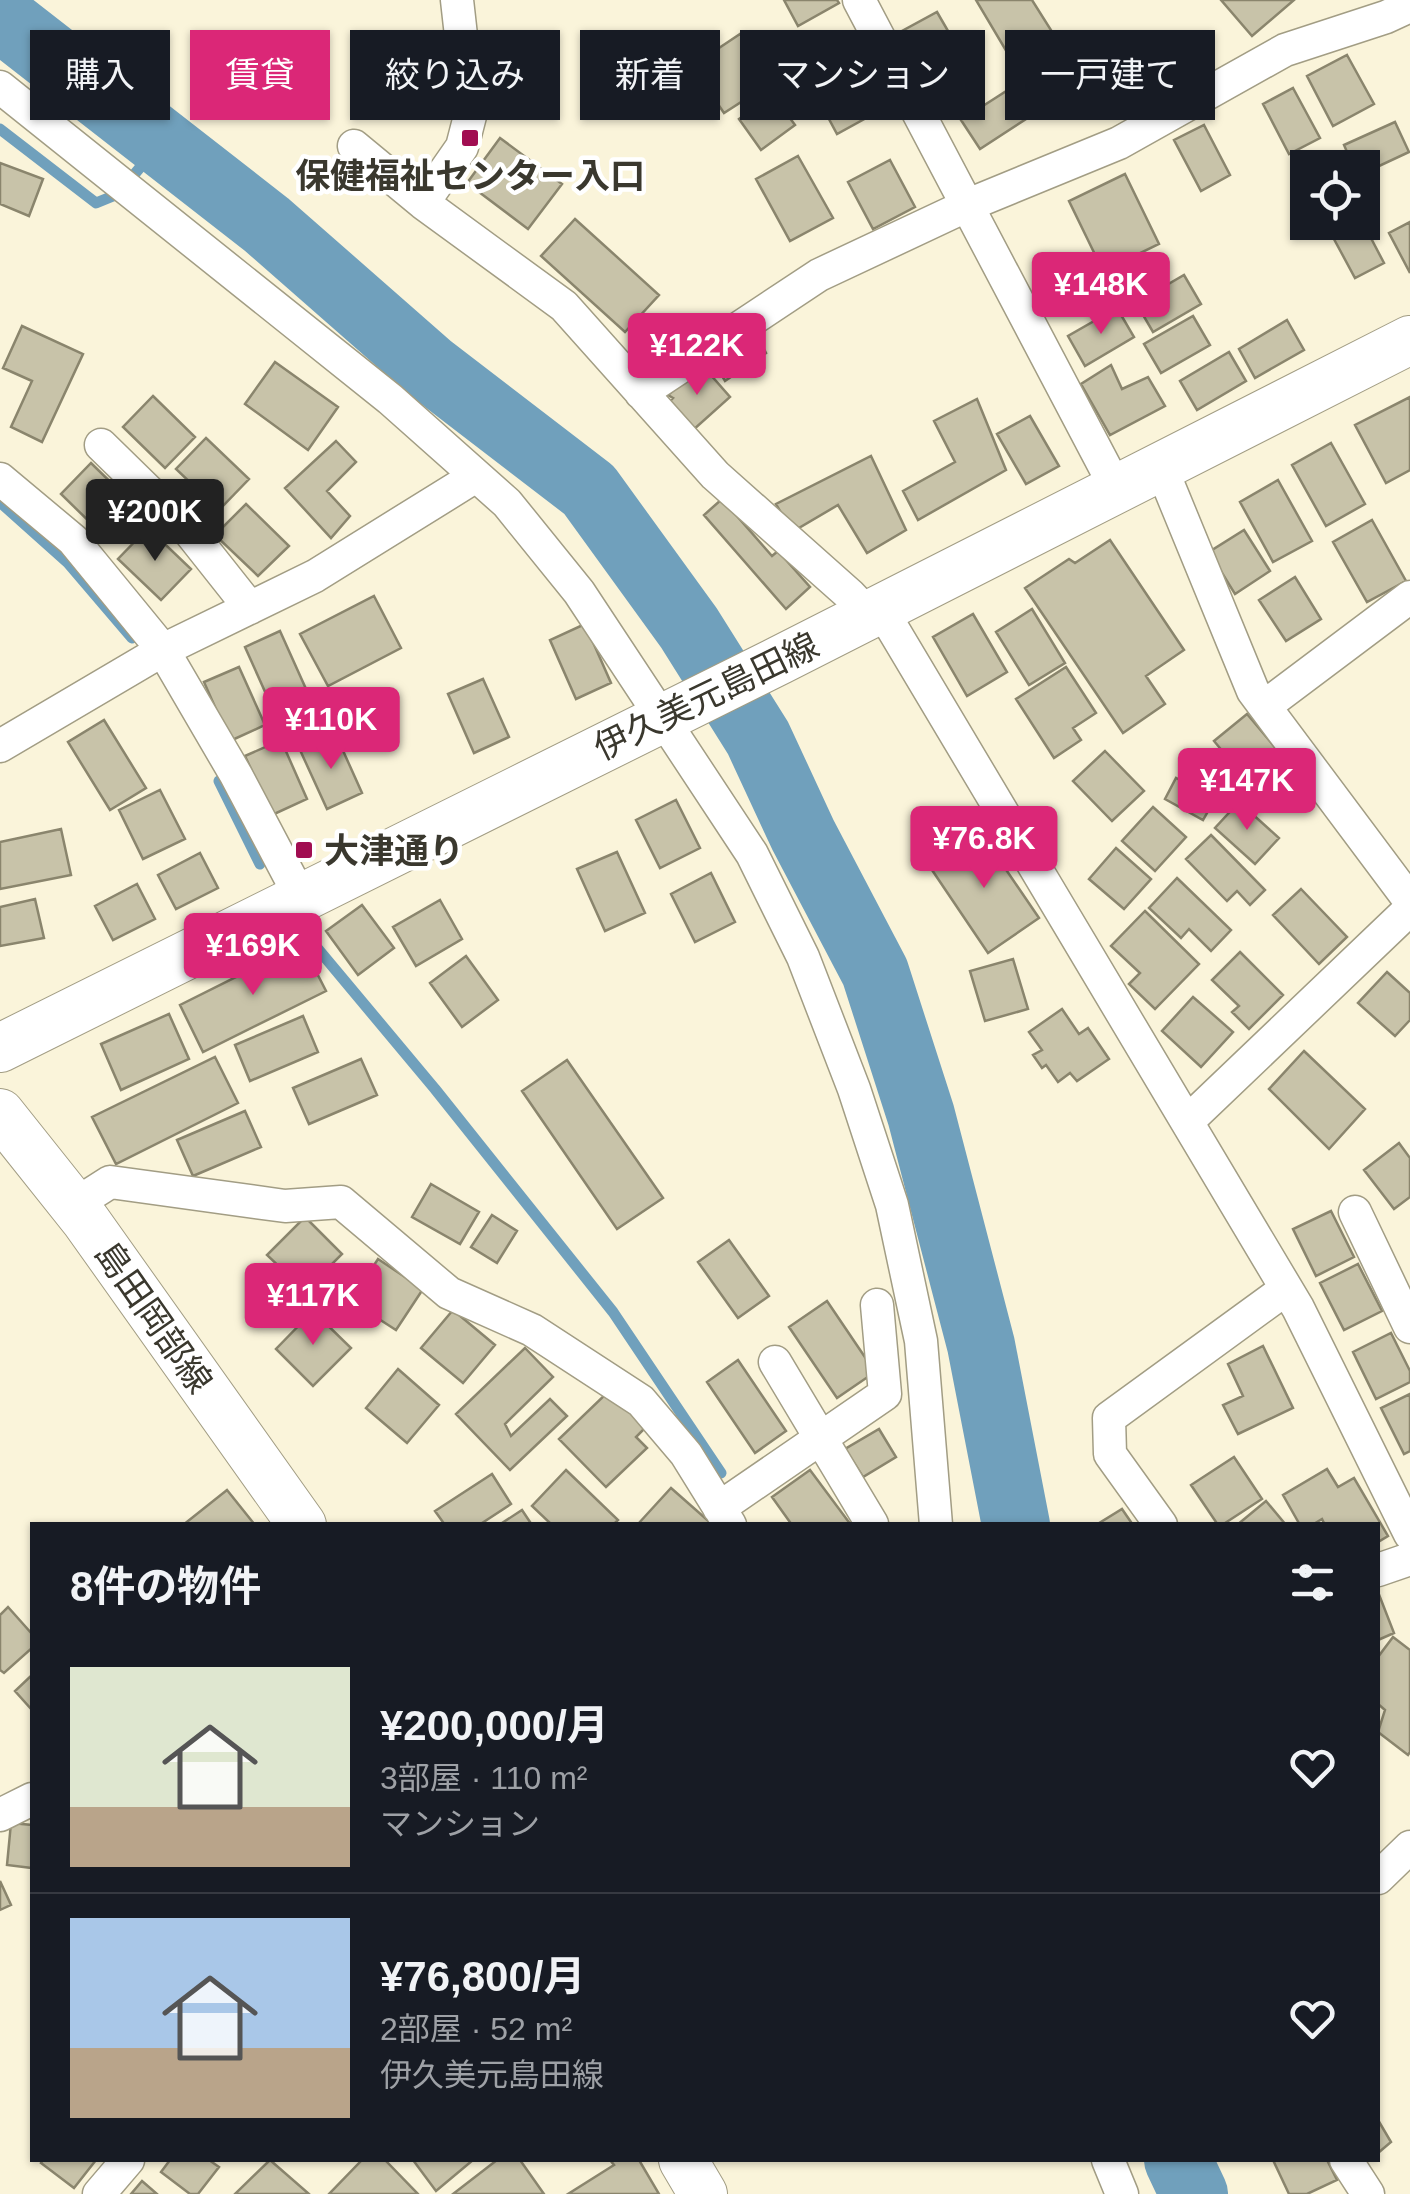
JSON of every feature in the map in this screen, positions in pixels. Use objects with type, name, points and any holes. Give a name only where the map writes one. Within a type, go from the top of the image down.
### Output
[{"type":"main road","name":"伊久美元島田線","points":[[0,1048],[780,660],[1410,340]]},
{"type":"main road","name":"島田岡部線","points":[[0,1113],[74,1205],[300,1522]]},
{"type":"main road","points":[[684,2162],[703,2194]]},
{"type":"street","points":[[423,203],[462,147],[470,116],[457,0]]},
{"type":"street","points":[[859,0],[1117,490]]},
{"type":"street","points":[[641,393],[819,275],[968,204],[1119,143],[1286,50],[1410,6]]},
{"type":"street","points":[[0,86],[390,399],[507,503],[579,592],[667,715],[752,854],[802,957],[854,1089],[892,1204],[921,1341],[936,1522]]},
{"type":"street","points":[[354,146],[423,203],[564,306],[715,475],[875,612],[1188,1121],[1286,1289],[1410,1534]]},
{"type":"street","points":[[101,445],[190,531],[250,608]]},
{"type":"street","points":[[1161,468],[1253,690],[1410,901]]},
{"type":"street","points":[[0,746],[164,650],[316,576],[476,476]]},
{"type":"street","points":[[0,478],[73,540],[164,650],[236,775],[300,898]]},
{"type":"street","points":[[1265,706],[1410,596]]},
{"type":"street","points":[[1188,1121],[1410,909]]},
{"type":"street","points":[[74,1205],[110,1182],[284,1206],[341,1202],[449,1293],[532,1330],[641,1400],[686,1454],[725,1516],[820,1439],[885,1394],[877,1305]]},
{"type":"street","points":[[1355,1212],[1410,1327]]},
{"type":"street","points":[[1158,1522],[1110,1454],[1108,1418],[1286,1289]]},
{"type":"street","points":[[775,1362],[871,1522]]},
{"type":"street","points":[[1380,1569],[1410,1560]]},
{"type":"street","points":[[0,1815],[30,1800]]},
{"type":"street","points":[[1380,1876],[1410,1847]]},
{"type":"street","points":[[100,2194],[126,2162]]},
{"type":"street","points":[[1109,2162],[1122,2194]]},
{"type":"street","points":[[1347,2162],[1368,2194]]},
{"type":"building","points":[[784,0],[837,0],[839,3],[798,26]]},
{"type":"building","points":[[976,0],[1032,0],[1051,30],[1005,30],[1005,49]]},
{"type":"building","points":[[1221,0],[1294,0],[1252,36]]},
{"type":"building","points":[[937,12],[947,30],[904,30]]},
{"type":"building","points":[[740,34],[740,103],[724,113],[720,107],[720,47]]},
{"type":"building","points":[[1347,55],[1374,104],[1333,126],[1307,76]]},
{"type":"building","points":[[1293,88],[1320,138],[1290,150],[1289,154],[1263,104]]},
{"type":"building","points":[[1005,92],[1005,120],[1025,120],[980,149],[961,120],[985,120],[985,105]]},
{"type":"building","points":[[739,119],[791,120],[795,125],[761,150]]},
{"type":"building","points":[[830,120],[862,120],[837,134]]},
{"type":"building","points":[[1395,122],[1409,152],[1380,166],[1380,150],[1346,150],[1344,145]]},
{"type":"building","points":[[1204,125],[1230,175],[1201,191],[1174,140]]},
{"type":"building","points":[[500,138],[562,184],[528,229],[467,183]]},
{"type":"building","points":[[798,156],[833,218],[790,241],[756,179]]},
{"type":"building","points":[[890,160],[915,207],[873,229],[848,182]]},
{"type":"building","points":[[0,163],[43,179],[29,216],[0,204]]},
{"type":"building","points":[[1125,174],[1159,244],[1103,271],[1069,201]]},
{"type":"building","points":[[575,219],[659,295],[625,332],[541,256]]},
{"type":"building","points":[[1410,222],[1410,273],[1389,233]]},
{"type":"building","points":[[1334,240],[1372,240],[1384,263],[1355,278]]},
{"type":"building","points":[[1184,275],[1201,304],[1153,332],[1136,303]]},
{"type":"building","points":[[1117,308],[1134,337],[1085,366],[1068,336]]},
{"type":"building","points":[[1193,316],[1210,345],[1161,373],[1144,344]]},
{"type":"building","points":[[1287,320],[1304,350],[1255,378],[1239,349]]},
{"type":"building","points":[[22,326],[83,354],[42,442],[11,427],[32,381],[3,368]]},
{"type":"building","points":[[756,333],[766,353],[725,381],[714,362]]},
{"type":"building","points":[[1229,352],[1246,381],[1197,410],[1180,381]]},
{"type":"building","points":[[275,362],[338,407],[308,450],[245,404]]},
{"type":"building","points":[[702,365],[730,397],[692,431],[667,404],[673,398],[668,395]]},
{"type":"building","points":[[1111,365],[1122,389],[1148,377],[1165,406],[1110,435],[1081,384]]},
{"type":"building","points":[[153,396],[195,437],[165,468],[123,427]]},
{"type":"building","points":[[1410,397],[1410,470],[1386,483],[1355,425]]},
{"type":"building","points":[[977,399],[1006,470],[918,520],[903,491],[955,462],[934,421]]},
{"type":"building","points":[[1030,416],[1059,466],[1026,484],[997,434]]},
{"type":"building","points":[[206,438],[249,479],[219,510],[176,469]]},
{"type":"building","points":[[336,441],[356,462],[327,491],[350,516],[331,538],[285,488]]},
{"type":"building","points":[[1331,443],[1365,504],[1326,526],[1292,465]]},
{"type":"building","points":[[871,456],[906,530],[867,553],[838,505],[792,532],[776,504]]},
{"type":"building","points":[[91,463],[134,505],[104,536],[61,494]]},
{"type":"building","points":[[1278,480],[1312,541],[1273,562],[1240,502]]},
{"type":"building","points":[[722,499],[772,556],[778,551],[810,587],[786,609],[704,515]]},
{"type":"building","points":[[246,504],[289,546],[258,576],[215,535]]},
{"type":"building","points":[[1372,520],[1406,581],[1367,602],[1333,542]]},
{"type":"building","points":[[148,528],[191,569],[161,600],[118,559]]},
{"type":"building","points":[[1244,530],[1270,571],[1235,594],[1209,552]]},
{"type":"building","points":[[1110,540],[1184,650],[1146,676],[1165,704],[1123,733],[1025,588],[1069,559],[1075,563]]},
{"type":"building","points":[[1295,577],[1321,619],[1286,641],[1259,600]]},
{"type":"building","points":[[374,596],[401,648],[328,686],[300,634]]},
{"type":"building","points":[[1032,609],[1065,663],[1029,685],[996,632]]},
{"type":"building","points":[[973,614],[1007,672],[967,696],[933,637]]},
{"type":"building","points":[[585,624],[611,683],[576,699],[550,640]]},
{"type":"building","points":[[280,631],[306,689],[271,705],[245,647]]},
{"type":"building","points":[[239,667],[265,725],[230,741],[204,682]]},
{"type":"building","points":[[1066,667],[1096,713],[1073,728],[1081,740],[1054,758],[1016,699]]},
{"type":"building","points":[[483,679],[509,737],[474,753],[448,694]]},
{"type":"building","points":[[1247,714],[1301,778],[1279,796],[1266,781],[1262,784],[1256,777],[1249,783],[1214,741]]},
{"type":"building","points":[[104,720],[146,788],[110,810],[68,742]]},
{"type":"building","points":[[336,735],[362,793],[327,809],[300,750]]},
{"type":"building","points":[[281,740],[307,799],[272,815],[245,756]]},
{"type":"building","points":[[1105,751],[1144,791],[1112,821],[1073,781]]},
{"type":"building","points":[[1198,771],[1223,785],[1203,820],[1165,799],[1176,778],[1186,783]]},
{"type":"building","points":[[160,790],[185,839],[143,859],[119,810]]},
{"type":"building","points":[[676,800],[700,848],[660,868],[636,820]]},
{"type":"building","points":[[1239,802],[1279,838],[1255,864],[1215,828]]},
{"type":"building","points":[[1153,807],[1186,837],[1155,871],[1122,841]]},
{"type":"building","points":[[61,829],[71,875],[0,889],[0,842]]},
{"type":"building","points":[[979,830],[1039,918],[988,953],[928,864]]},
{"type":"building","points":[[1211,835],[1265,890],[1250,905],[1237,891],[1227,901],[1186,859]]},
{"type":"building","points":[[1116,848],[1151,879],[1124,909],[1089,879]]},
{"type":"building","points":[[617,852],[645,913],[605,931],[577,869]]},
{"type":"building","points":[[200,853],[218,888],[176,909],[158,875]]},
{"type":"building","points":[[711,873],[735,922],[695,942],[671,894]]},
{"type":"building","points":[[1177,878],[1231,930],[1211,951],[1189,929],[1181,938],[1149,908]]},
{"type":"building","points":[[137,884],[155,919],[113,940],[95,906]]},
{"type":"building","points":[[1301,889],[1347,937],[1319,964],[1273,915]]},
{"type":"building","points":[[35,899],[44,938],[0,946],[0,907]]},
{"type":"building","points":[[440,900],[462,939],[416,966],[393,927]]},
{"type":"building","points":[[362,905],[394,948],[358,975],[326,931]]},
{"type":"building","points":[[1145,911],[1199,964],[1155,1009],[1129,984],[1140,973],[1111,946]]},
{"type":"building","points":[[302,944],[326,991],[203,1052],[180,1005]]},
{"type":"building","points":[[1240,952],[1283,995],[1249,1029],[1232,1012],[1239,1006],[1212,980]]},
{"type":"building","points":[[466,956],[498,1000],[462,1027],[430,983]]},
{"type":"building","points":[[1013,959],[1028,1009],[985,1021],[970,971]]},
{"type":"building","points":[[1387,972],[1410,993],[1410,1020],[1395,1036],[1358,1003]]},
{"type":"building","points":[[1193,997],[1233,1032],[1201,1067],[1162,1031]]},
{"type":"building","points":[[1062,1009],[1079,1034],[1088,1028],[1109,1059],[1077,1081],[1070,1073],[1058,1082],[1033,1055],[1042,1050],[1029,1032]]},
{"type":"building","points":[[169,1014],[189,1059],[121,1090],[101,1044]]},
{"type":"building","points":[[303,1016],[318,1052],[250,1081],[235,1045]]},
{"type":"building","points":[[1304,1051],[1365,1109],[1329,1149],[1269,1089]]},
{"type":"building","points":[[215,1057],[238,1103],[116,1164],[92,1117]]},
{"type":"building","points":[[361,1059],[377,1095],[309,1124],[293,1088]]},
{"type":"building","points":[[567,1060],[663,1198],[617,1229],[522,1091]]},
{"type":"building","points":[[245,1111],[261,1147],[193,1176],[177,1140]]},
{"type":"building","points":[[1399,1143],[1410,1158],[1410,1197],[1394,1209],[1364,1170]]},
{"type":"building","points":[[431,1184],[479,1212],[460,1244],[412,1217]]},
{"type":"building","points":[[1331,1211],[1354,1257],[1316,1276],[1293,1229]]},
{"type":"building","points":[[492,1215],[517,1231],[497,1263],[471,1247]]},
{"type":"building","points":[[305,1217],[342,1254],[305,1291],[267,1255]]},
{"type":"building","points":[[729,1240],[769,1296],[738,1318],[698,1262]]},
{"type":"building","points":[[378,1259],[423,1289],[396,1330],[351,1301]]},
{"type":"building","points":[[1358,1264],[1382,1311],[1344,1330],[1320,1283]]},
{"type":"building","points":[[827,1301],[875,1372],[837,1398],[789,1327]]},
{"type":"building","points":[[453,1310],[495,1345],[463,1383],[421,1348]]},
{"type":"building","points":[[313,1311],[351,1348],[313,1386],[276,1349]]},
{"type":"building","points":[[1391,1333],[1410,1371],[1410,1382],[1376,1399],[1353,1352]]},
{"type":"building","points":[[1263,1346],[1293,1408],[1238,1434],[1223,1405],[1243,1396],[1228,1364]]},
{"type":"building","points":[[525,1348],[553,1377],[505,1424],[511,1436],[550,1399],[567,1416],[510,1470],[456,1414]]},
{"type":"building","points":[[738,1360],[786,1431],[755,1453],[707,1382]]},
{"type":"building","points":[[398,1369],[439,1405],[407,1443],[366,1408]]},
{"type":"building","points":[[610,1390],[645,1428],[636,1437],[647,1448],[606,1487],[559,1439]]},
{"type":"building","points":[[1410,1394],[1410,1451],[1404,1454],[1381,1408]]},
{"type":"building","points":[[879,1429],[896,1457],[863,1477],[845,1449]]},
{"type":"building","points":[[1234,1457],[1262,1499],[1227,1522],[1216,1522],[1191,1485]]},
{"type":"building","points":[[1327,1469],[1338,1487],[1354,1478],[1380,1522],[1298,1522],[1283,1495]]},
{"type":"building","points":[[566,1470],[618,1520],[549,1522],[532,1506]]},
{"type":"building","points":[[810,1470],[849,1522],[790,1522],[772,1497]]},
{"type":"building","points":[[492,1474],[511,1504],[484,1522],[443,1522],[435,1511]]},
{"type":"building","points":[[671,1488],[710,1522],[640,1522]]},
{"type":"building","points":[[227,1490],[253,1522],[187,1522]]},
{"type":"building","points":[[1266,1501],[1284,1522],[1241,1522]]},
{"type":"building","points":[[1122,1509],[1131,1522],[1101,1522]]},
{"type":"building","points":[[522,1510],[530,1522],[504,1522]]},
{"type":"building","points":[[1380,1522],[1388,1536],[1380,1541]]},
{"type":"building","points":[[1380,1597],[1394,1633],[1380,1639]]},
{"type":"building","points":[[8,1607],[30,1632],[30,1650],[4,1673],[0,1670],[0,1615]]},
{"type":"building","points":[[1393,1637],[1410,1650],[1408,1755],[1380,1734],[1385,1710],[1380,1706],[1380,1654]]},
{"type":"building","points":[[30,1677],[30,1708],[15,1691]]},
{"type":"building","points":[[11,1823],[30,1825],[30,1868],[7,1865]]},
{"type":"building","points":[[0,1881],[11,1905],[0,1910]]},
{"type":"building","points":[[1380,2123],[1391,2142],[1380,2151]]},
{"type":"building","points":[[42,2162],[94,2162],[74,2188]]},
{"type":"building","points":[[168,2162],[212,2162],[219,2167],[198,2194],[190,2194],[161,2172]]},
{"type":"building","points":[[272,2162],[309,2194],[235,2194]]},
{"type":"building","points":[[360,2162],[387,2162],[418,2194],[329,2194]]},
{"type":"building","points":[[414,2162],[471,2162],[436,2191]]},
{"type":"building","points":[[494,2162],[521,2162],[544,2194],[453,2194]]},
{"type":"building","points":[[612,2162],[640,2162],[659,2194],[568,2194],[614,2165]]},
{"type":"building","points":[[1274,2162],[1328,2162],[1337,2180],[1307,2194],[1289,2194]]},
{"type":"building","points":[[142,2181],[157,2194],[131,2194]]},
{"type":"waterway","points":[[0,17],[267,225],[430,368],[589,490],[689,628],[758,738],[803,835],[875,972],[921,1115],[981,1345],[1015,1522]]},
{"type":"waterway","points":[[0,129],[96,203],[118,194]]},
{"type":"waterway","points":[[133,176],[161,142]]},
{"type":"waterway","points":[[0,502],[68,563],[132,638]]},
{"type":"waterway","points":[[219,781],[260,864]]},
{"type":"waterway","points":[[318,949],[613,1312],[721,1473]]},
{"type":"waterway","points":[[1179,2162],[1194,2194]]},
{"type":"place","name":"保健福祉センター入口","points":[[470,138]]},
{"type":"place","name":"大津通り","points":[[304,850]]}]
